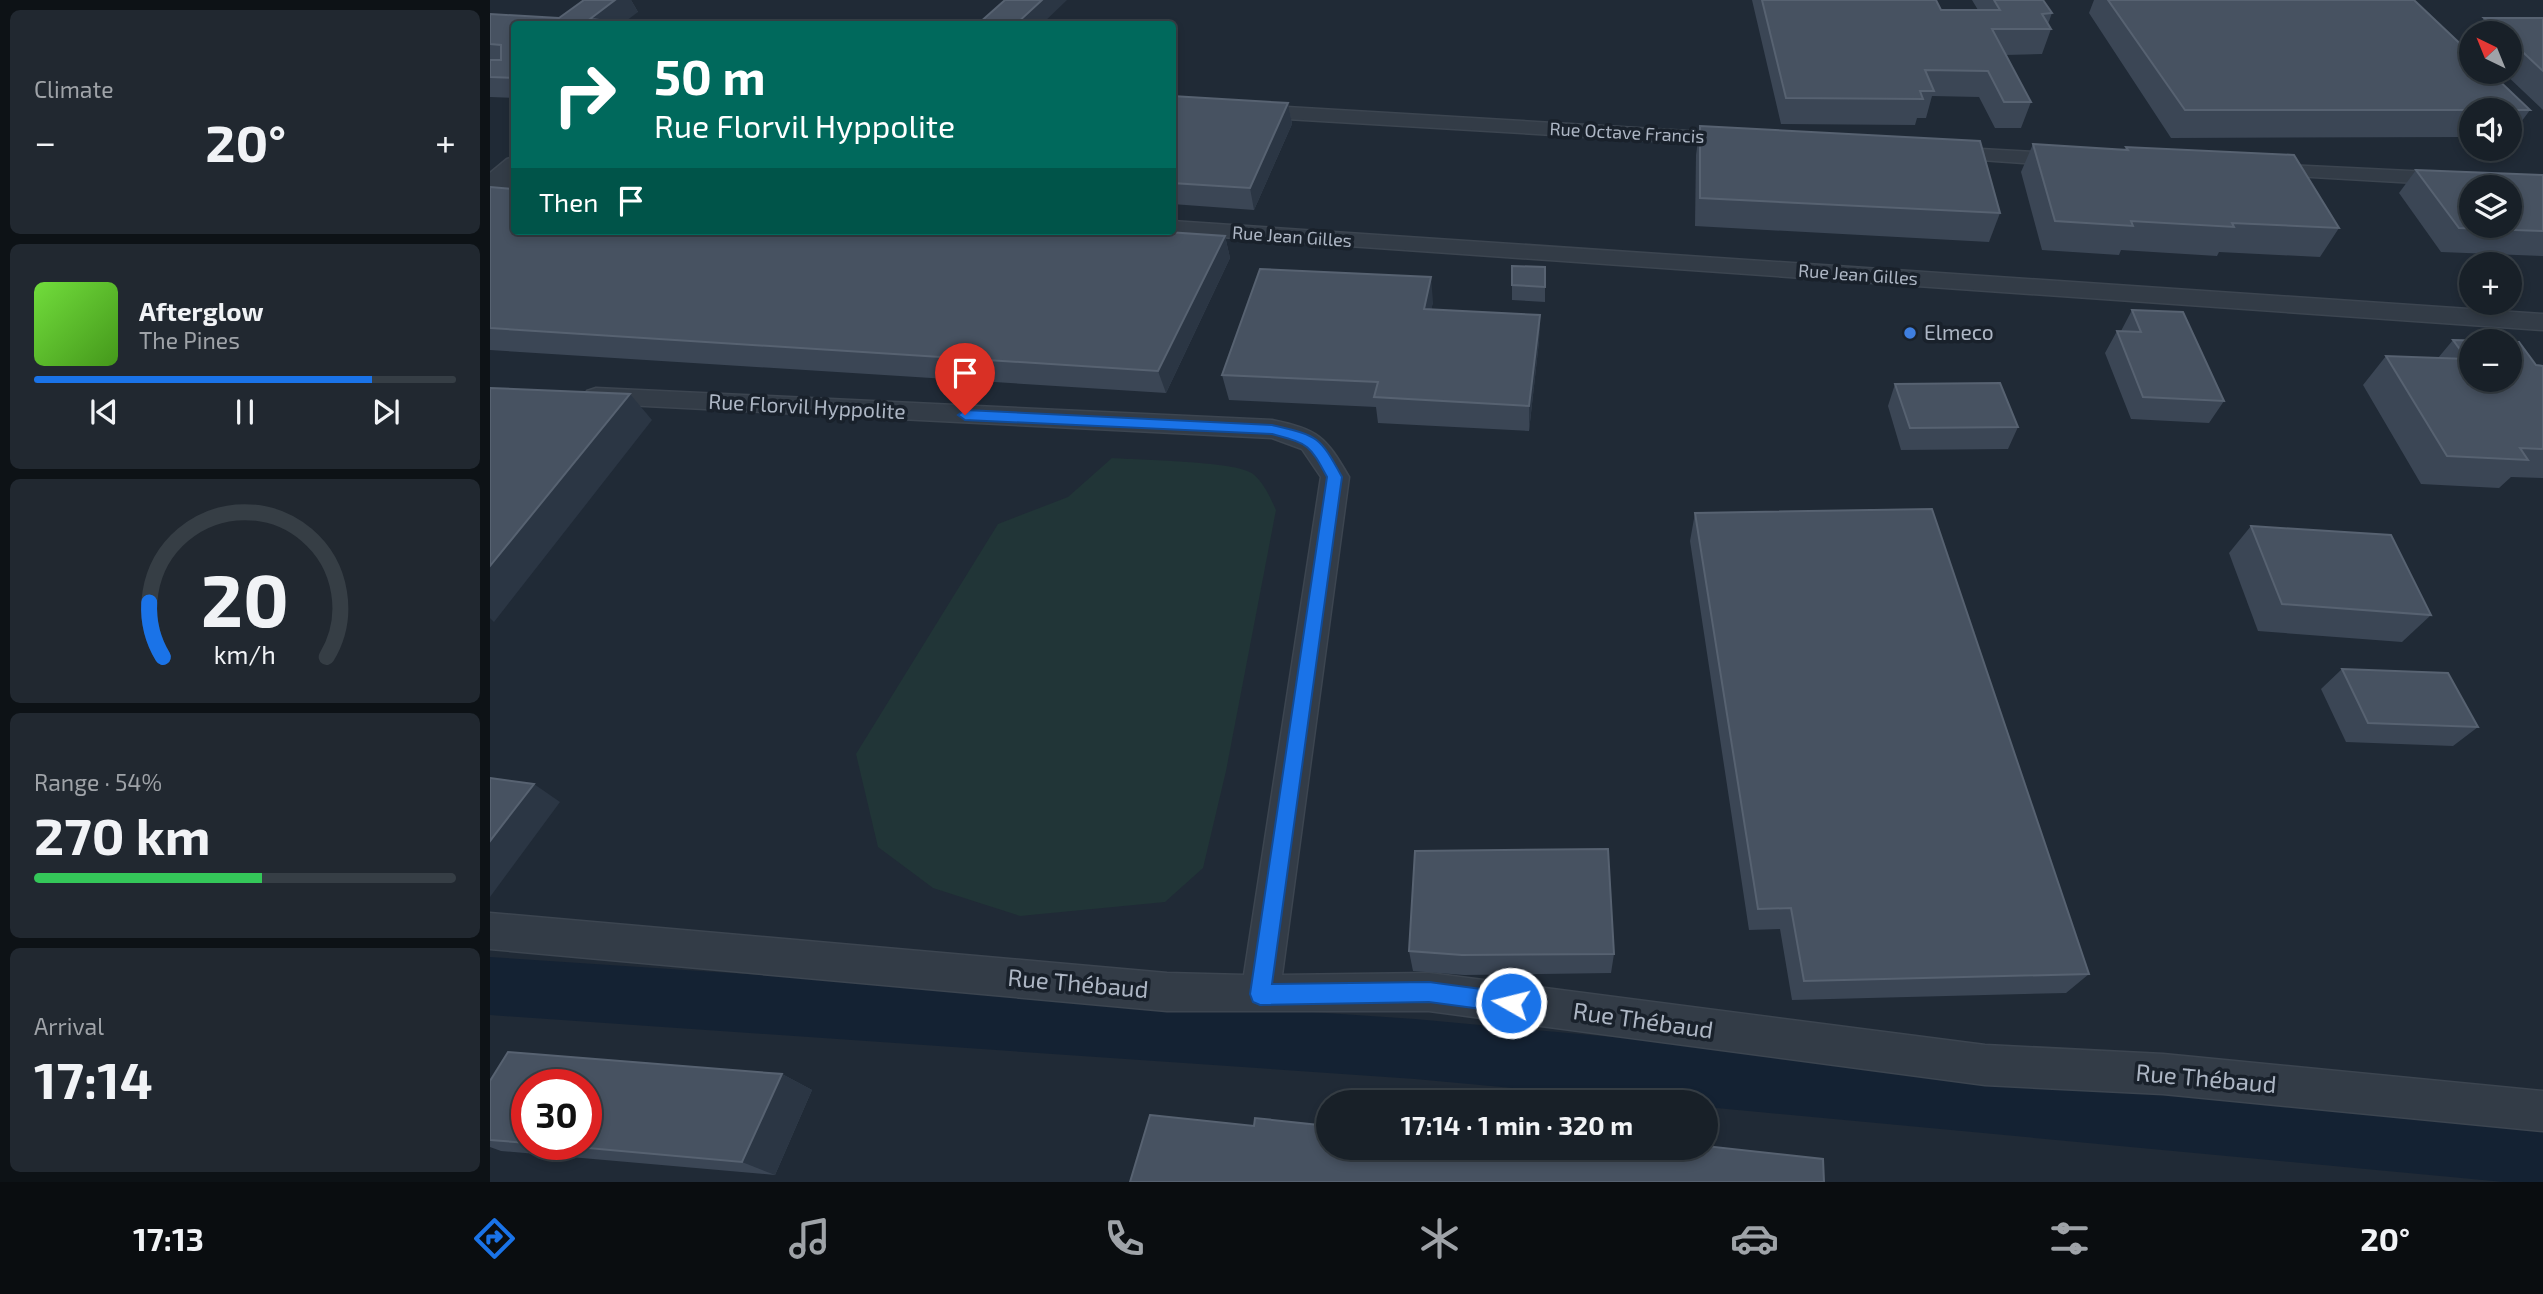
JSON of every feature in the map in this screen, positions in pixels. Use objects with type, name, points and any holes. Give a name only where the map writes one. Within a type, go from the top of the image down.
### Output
[{"type":"street","name":"Rue Octave Francis","points":[[1176,106],[1753,141]]},
{"type":"street","points":[[1919,151],[2084,161]]},
{"type":"street","points":[[511,166],[492,182],[511,183]]},
{"type":"street","points":[[2251,169],[2459,179]]},
{"type":"street","name":"Rue Jean Gilles","points":[[1176,228],[2543,322]]},
{"type":"street","name":"Rue Florvil Hyppolite","points":[[574,396],[1272,429],[1310,439],[1320,450],[1335,477],[1260,994]]},
{"type":"street","name":"Rue Thébaud","points":[[490,931],[1167,992],[1429,992],[1984,1065],[2163,1074],[2543,1111]]},
{"type":"green space","points":[[1112,458],[1208,464],[1244,470],[1253,474],[1260,482],[1276,510],[1226,771],[1203,868],[1165,902],[1020,916],[933,888],[878,847],[856,754],[998,524],[1068,497]]},
{"type":"building","points":[[584,0],[615,0],[590,19],[598,21],[511,21],[511,78],[490,77],[490,60],[501,60],[501,45],[490,44],[490,14],[559,18]]},
{"type":"building","points":[[1005,0],[1042,0],[1019,21],[981,21]]},
{"type":"building","points":[[1762,0],[1936,0],[1941,10],[2000,10],[1994,0],[2043,0],[2052,13],[2042,14],[2051,29],[1992,29],[2031,102],[2004,102],[1988,71],[1925,70],[1934,91],[1920,91],[1923,99],[1786,98]]},
{"type":"building","points":[[2108,0],[2414,0],[2459,43],[2459,84],[2503,84],[2517,98],[2459,98],[2459,110],[2185,110]]},
{"type":"building","points":[[2484,18],[2543,18],[2543,71],[2522,51],[2522,21],[2488,21]]},
{"type":"building","points":[[1176,96],[1288,103],[1250,188],[1176,183]]},
{"type":"building","points":[[1700,126],[1980,141],[2000,213],[1700,198]]},
{"type":"building","points":[[2033,144],[2294,155],[2339,228],[2232,223],[2234,227],[2131,221],[2133,226],[2055,221]]},
{"type":"building","points":[[2416,170],[2543,175],[2543,231],[2522,230],[2522,175],[2459,175],[2459,228]]},
{"type":"building","points":[[490,187],[511,189],[511,235],[1176,235],[1176,233],[1225,236],[1158,371],[490,328]]},
{"type":"building","points":[[1512,266],[1545,267],[1545,287],[1512,285]]},
{"type":"building","points":[[1260,269],[1431,277],[1424,309],[1540,315],[1529,406],[1374,397],[1378,382],[1222,375]]},
{"type":"building","points":[[2132,310],[2183,312],[2224,401],[2143,397],[2117,331],[2141,332]]},
{"type":"building","points":[[2522,346],[2536,365],[2543,366],[2543,449],[2520,448],[2528,460],[2447,456],[2386,356],[2459,359],[2459,392],[2522,392]]},
{"type":"building","points":[[2000,383],[2018,427],[1910,428],[1895,384]]},
{"type":"building","points":[[490,388],[630,394],[490,566]]},
{"type":"building","points":[[1932,509],[2089,974],[1804,981],[1791,908],[1758,909],[1695,513]]},
{"type":"building","points":[[2251,526],[2391,535],[2431,615],[2282,604]]},
{"type":"building","points":[[2342,669],[2448,673],[2478,727],[2368,723]]},
{"type":"building","points":[[490,778],[534,784],[490,841]]},
{"type":"building","points":[[1608,849],[1614,954],[1462,955],[1409,951],[1415,851]]},
{"type":"building","points":[[508,1052],[782,1074],[742,1162],[602,1149],[602,1069],[511,1069],[511,1142],[490,1140],[490,1081]]},
{"type":"building","points":[[1150,1115],[1254,1126],[1255,1118],[1316,1125],[1316,1160],[1718,1160],[1718,1147],[1823,1159],[1824,1182],[1130,1182]]},
{"type":"waterway","points":[[490,986],[1415,1049],[2543,1154]]},
{"type":"place","name":"Elmeco","points":[[1910,333]]},
{"type":"route","points":[[965,415],[1272,429],[1310,439],[1320,450],[1335,477],[1260,994],[1429,992],[1511,1003]]}]
